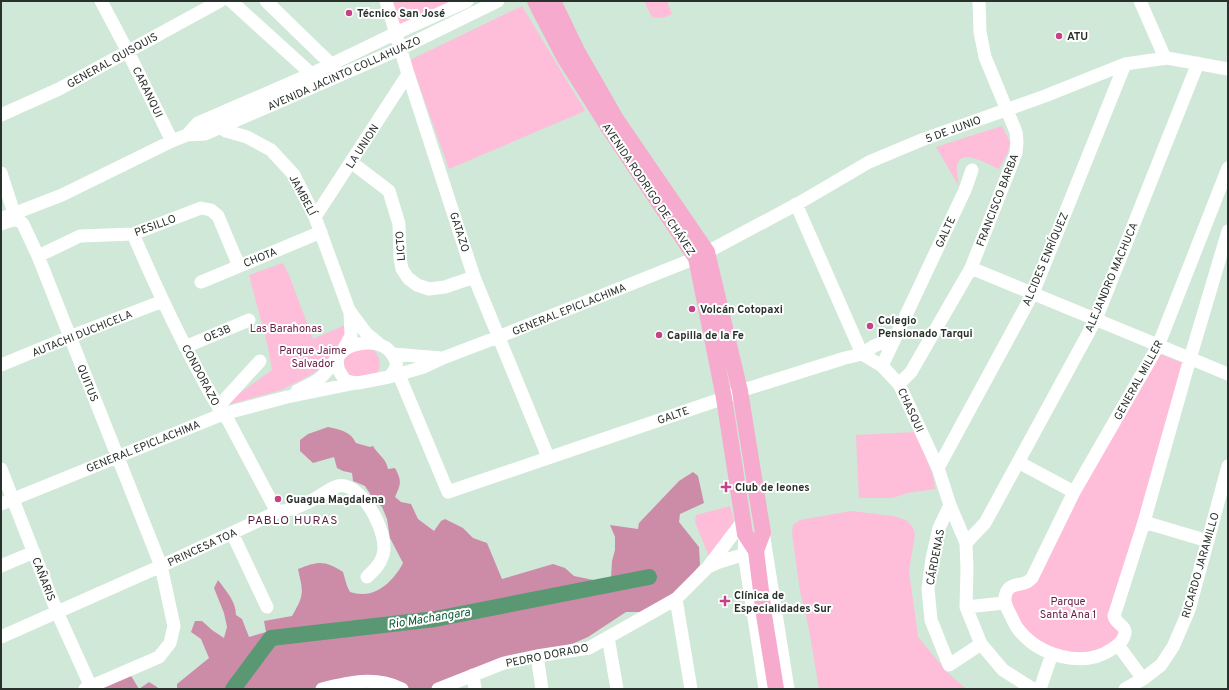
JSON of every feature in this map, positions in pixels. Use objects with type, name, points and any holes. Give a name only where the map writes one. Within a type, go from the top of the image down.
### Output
[{"type":"main road","name":"AVENIDA RODRIGO DE CHÁVEZ","points":[[535,1],[564,56],[607,126],[701,255],[744,527],[764,615],[776,689]]},
{"type":"main road","name":"AVENIDA RODRIGO DE CHÁVEZ","points":[[553,1],[577,51],[616,119],[701,255],[740,391],[763,532],[750,552]]},
{"type":"street","name":"CARANQUI","points":[[101,1],[172,141]]},
{"type":"street","name":"GENERAL QUISQUIS","points":[[1,115],[59,89],[220,1]]},
{"type":"street","points":[[231,1],[322,84]]},
{"type":"street","points":[[266,1],[342,74]]},
{"type":"street","name":"GATAZO","points":[[386,1],[400,49],[474,277],[548,457]]},
{"type":"street","name":"AVENIDA JACINTO COLLAHUAZO","points":[[217,122],[396,33],[467,1]]},
{"type":"street","name":"AVENIDA JACINTO COLLAHUAZO","points":[[1,218],[62,195],[187,135],[198,123],[217,122],[322,84],[400,49],[498,1]]},
{"type":"street","name":"FRANCISCO BARBA","points":[[900,384],[911,372],[971,268],[1016,153],[1016,132],[985,57],[980,32],[979,1]]},
{"type":"street","points":[[1140,1],[1165,58]]},
{"type":"street","name":"5 DE JUNIO","points":[[701,255],[796,204],[868,162],[924,139],[1006,110],[1125,64],[1165,58],[1228,69]]},
{"type":"street","name":"ALEJANDRO MACHUCA","points":[[966,543],[985,523],[1096,319],[1198,63]]},
{"type":"street","name":"ALCIDES ENRÍQUEZ","points":[[938,468],[1033,293],[1125,64]]},
{"type":"street","name":"LA UNION","points":[[315,217],[408,74]]},
{"type":"street","name":"JAMBELÍ","points":[[217,122],[226,131],[247,137],[271,150],[294,174],[315,217],[350,310],[366,333],[378,343]]},
{"type":"street","name":"LICTO","points":[[351,162],[389,191],[399,224],[400,258],[402,269],[408,278],[418,285],[429,288],[445,287],[474,277]]},
{"type":"street","name":"GENERAL MILLER","points":[[1004,603],[1006,592],[1013,585],[1027,582],[1032,578],[1074,492],[1158,346],[1228,168]]},
{"type":"street","name":"GALTE","points":[[882,366],[966,190],[972,170]]},
{"type":"street","points":[[1,173],[14,213]]},
{"type":"street","points":[[796,204],[865,353]]},
{"type":"street","name":"PESILLO","points":[[38,256],[80,236],[132,234],[202,208],[211,210],[218,216],[239,266]]},
{"type":"street","name":"QUITUS","points":[[1,224],[16,219],[20,220],[38,256],[161,566],[174,626],[170,643],[158,657],[88,688]]},
{"type":"street","points":[[966,607],[1004,603],[1018,629],[1032,643],[1052,654],[1076,659],[1093,658],[1106,653],[1118,645],[1125,634],[1125,631],[1114,619],[1114,616],[1144,522],[1228,231]]},
{"type":"street","name":"CHOTA","points":[[200,282],[320,232]]},
{"type":"street","name":"CONDORAZO","points":[[132,234],[185,346],[220,410],[228,420],[277,512]]},
{"type":"street","name":"GENERAL EPICLACHIMA","points":[[394,376],[424,367],[443,358],[701,255]]},
{"type":"street","points":[[971,268],[1228,374]]},
{"type":"street","name":"AUTACHI DUCHICELA","points":[[1,365],[163,301]]},
{"type":"street","name":"JAMBELÍ","points":[[340,355],[351,336],[350,310]]},
{"type":"street","name":"OE3B","points":[[185,346],[249,320]]},
{"type":"street","name":"GALTE","points":[[394,376],[448,492],[724,398],[740,391],[865,353],[874,346],[896,337]]},
{"type":"street","points":[[368,342],[378,343],[393,354],[397,362],[394,376],[358,383],[350,382],[344,378],[338,369],[340,355],[352,345],[368,342]]},
{"type":"street","name":"CHASQUI","points":[[865,353],[882,366],[900,384],[938,468],[950,505],[966,543]]},
{"type":"street","name":"GENERAL EPICLACHIMA","points":[[393,354],[443,358]]},
{"type":"street","name":"GENERAL EPICLACHIMA","points":[[287,397],[319,379],[340,355]]},
{"type":"street","points":[[220,410],[260,361]]},
{"type":"street","name":"GENERAL EPICLACHIMA","points":[[7,502],[117,456],[220,410],[358,383]]},
{"type":"street","points":[[1018,462],[1074,492]]},
{"type":"street","name":"RICARDO JARAMILLO","points":[[1125,689],[1143,679],[1160,665],[1173,646],[1189,610],[1228,466]]},
{"type":"street","name":"CAÑARIS","points":[[1,469],[7,502],[34,552],[88,688]]},
{"type":"street","name":"PRINCESA TOA","points":[[1,637],[161,566],[277,512],[298,507],[314,500],[332,488],[341,485],[355,490],[370,508],[378,522],[384,539],[383,554],[377,568],[367,577]]},
{"type":"street","name":"CÁRDENAS","points":[[950,505],[939,528],[932,559],[928,589],[931,620],[949,666],[981,644]]},
{"type":"street","points":[[1144,522],[1208,541]]},
{"type":"street","name":"PEDRO DORADO","points":[[438,689],[504,663],[536,656],[589,648],[676,599],[708,567],[744,527]]},
{"type":"street","name":"AVENIDA RODRIGO DE CHÁVEZ","points":[[763,532],[788,689]]},
{"type":"street","points":[[232,533],[267,606]]},
{"type":"street","points":[[966,543],[966,607],[981,644],[1003,670],[1033,689]]},
{"type":"street","points":[[1,566],[34,552]]},
{"type":"street","name":"AVENIDA RODRIGO DE CHÁVEZ","points":[[750,552],[765,689]]},
{"type":"street","name":"PEDRO DORADO","points":[[708,567],[750,552]]},
{"type":"street","points":[[676,599],[691,689]]},
{"type":"street","points":[[608,637],[616,689]]},
{"type":"street","points":[[1118,645],[1143,679]]},
{"type":"street","points":[[1040,689],[1052,654]]},
{"type":"street","points":[[536,656],[542,689]]},
{"type":"street","points":[[473,675],[474,689]]},
{"type":"street","points":[[322,689],[343,683],[372,681],[394,685],[402,689]]},
{"type":"green space","points":[[393,1],[455,1],[399,27]]},
{"type":"green space","points":[[644,1],[667,1],[672,14],[662,18],[652,17]]},
{"type":"green space","points":[[522,6],[585,111],[449,169],[410,60]]},
{"type":"green space","points":[[1002,126],[1010,142],[1008,152],[999,169],[969,157],[963,158],[959,161],[957,167],[959,186],[936,147]]},
{"type":"green space","points":[[283,263],[313,339],[345,325],[348,334],[326,365],[307,377],[281,390],[227,405],[233,398],[272,370],[268,347],[249,275]]},
{"type":"green space","points":[[372,348],[377,354],[380,363],[377,374],[356,381],[348,374],[344,367],[345,359],[350,350]]},
{"type":"green space","name":"Parque Santa Ana 1","points":[[1157,353],[1185,364],[1117,594],[1123,636],[1110,646],[1090,651],[1077,653],[1058,651],[1042,645],[1024,629],[1009,600],[1013,588],[1031,584]]},
{"type":"green space","points":[[916,432],[933,476],[935,489],[907,493],[893,498],[859,498],[856,435]]},
{"type":"green space","points":[[730,506],[735,525],[710,559],[695,522],[696,515]]},
{"type":"green space","points":[[851,511],[893,516],[906,520],[912,526],[915,534],[909,571],[918,637],[946,671],[966,689],[819,689],[809,629],[800,591],[792,533],[793,525],[800,520]]},
{"type":"shaded area","points":[[328,427],[348,433],[356,443],[370,447],[373,446],[384,460],[388,469],[395,468],[397,472],[400,482],[399,489],[395,497],[401,502],[411,504],[418,519],[434,531],[441,521],[445,519],[463,528],[473,538],[487,543],[502,579],[553,564],[565,568],[574,576],[603,582],[611,578],[612,561],[615,550],[615,537],[610,525],[638,529],[639,523],[679,481],[693,472],[698,476],[704,503],[680,514],[679,522],[699,547],[700,565],[676,593],[641,612],[626,612],[588,637],[572,644],[438,689],[411,689],[369,680],[332,689],[177,689],[177,684],[209,658],[201,639],[191,632],[195,621],[202,621],[224,638],[227,627],[224,613],[214,588],[218,580],[232,601],[236,610],[236,615],[242,619],[249,637],[266,632],[264,621],[292,616],[299,603],[302,593],[298,569],[316,563],[331,565],[343,572],[350,592],[369,594],[387,584],[403,563],[390,538],[387,519],[382,507],[374,500],[365,486],[353,481],[352,473],[337,468],[334,457],[313,463],[300,451],[300,440],[308,434]]},
{"type":"shaded area","points":[[130,674],[139,689],[98,689]]},
{"type":"shaded area","points":[[149,682],[158,689],[139,689]]},
{"type":"waterway","name":"Rio Machangara","points":[[233,689],[271,638],[435,619],[649,577]]},
{"type":"place","name":"Técnico San José","points":[[349,13]]},
{"type":"place","name":"ATU","points":[[1059,36]]},
{"type":"place","name":"Volcán Cotopaxi","points":[[692,309]]},
{"type":"place","name":"Colegio Pensionado Tarqui","points":[[870,326]]},
{"type":"place","name":"Capilla de la Fe","points":[[659,335]]},
{"type":"place","name":"Club de leones","points":[[726,487]]},
{"type":"place","name":"Guagua Magdalena","points":[[278,499]]},
{"type":"place","name":"Clínica de Especialidades Sur","points":[[725,601]]},
{"type":"district","name":"PABLO HURAS","points":[[293,520]]},
{"type":"park label","name":"Las Barahonas","points":[[286,328]]},
{"type":"park label","name":"Parque Jaime Salvador","points":[[313,356]]}]
